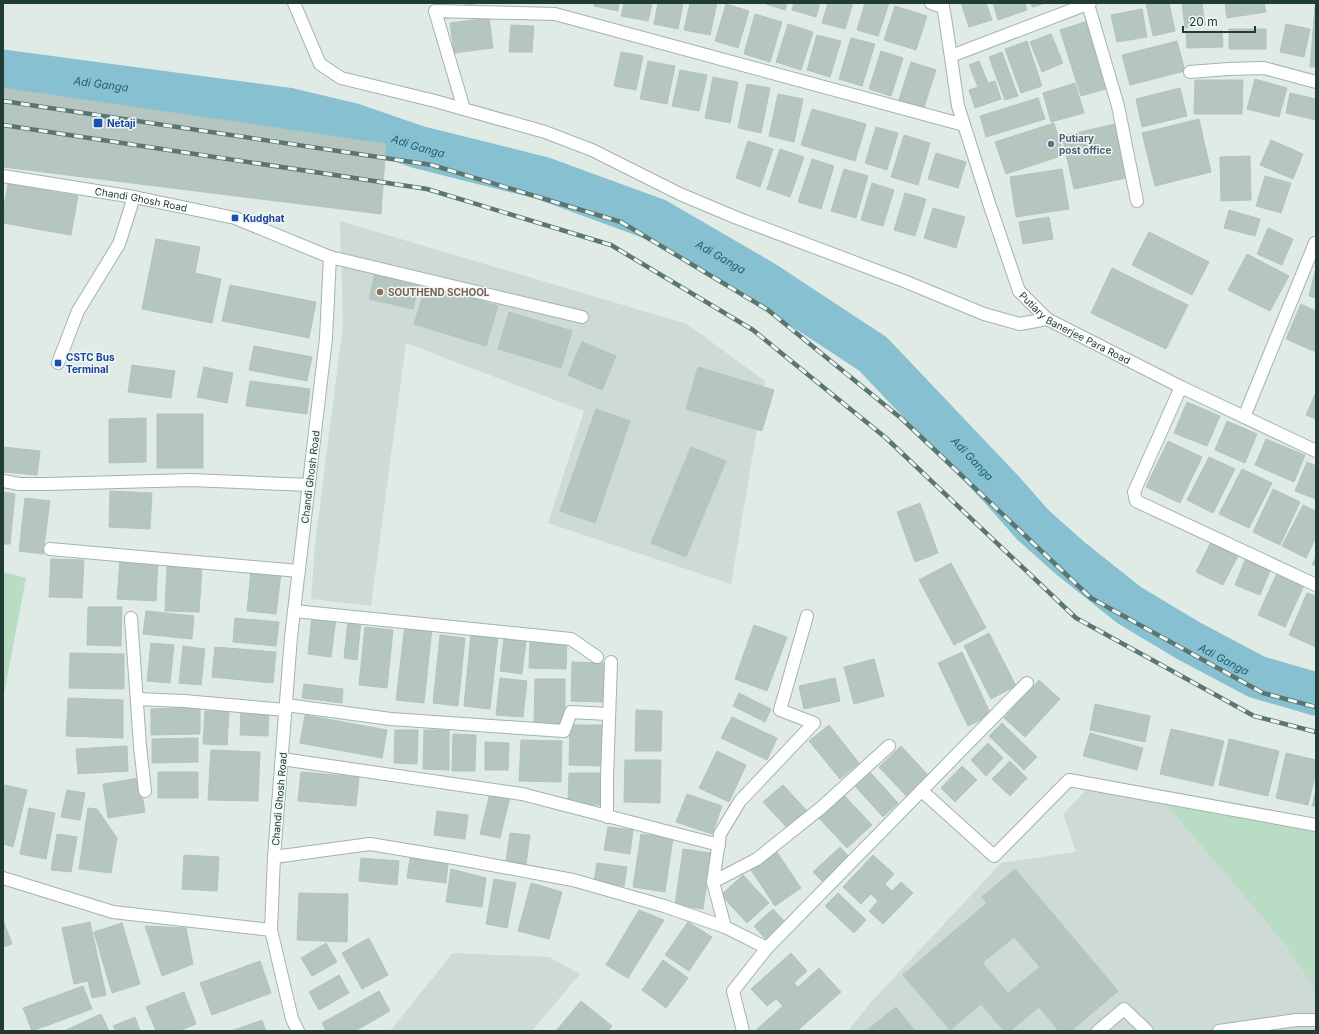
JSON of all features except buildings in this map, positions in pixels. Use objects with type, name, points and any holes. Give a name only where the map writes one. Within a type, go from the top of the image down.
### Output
[{"type":"street","points":[[294,3],[320,64],[341,78],[435,101],[544,132],[592,150],[680,194],[737,218],[904,281],[984,314],[1020,324],[1047,319]]},
{"type":"street","points":[[930,3],[943,5]]},
{"type":"street","points":[[951,56],[1089,3],[1118,106],[1137,200]]},
{"type":"street","name":"Putiary Banerjee Para Road","points":[[943,5],[958,106],[989,204],[1019,291],[1047,319],[1181,387],[1316,451]]},
{"type":"street","points":[[464,109],[436,11],[555,14],[964,125]]},
{"type":"street","points":[[1190,72],[1264,68],[1316,82]]},
{"type":"street","name":"Chandi Ghosh Road","points":[[3,176],[134,196],[235,218],[330,256],[326,338],[291,637],[274,857],[271,930],[292,1019],[298,1031]]},
{"type":"street","points":[[58,363],[78,311],[119,244],[134,196]]},
{"type":"street","points":[[1244,417],[1314,243],[1316,243]]},
{"type":"street","points":[[330,256],[582,317]]},
{"type":"street","points":[[1181,387],[1134,492],[1136,501],[1316,585]]},
{"type":"street","points":[[3,482],[20,484],[47,484],[191,480],[309,484]]},
{"type":"street","points":[[50,549],[299,571]]},
{"type":"street","points":[[294,611],[571,639],[597,657]]},
{"type":"street","points":[[725,928],[714,882],[720,834],[740,801],[814,723],[780,710],[807,616]]},
{"type":"street","points":[[131,618],[145,792]]},
{"type":"street","points":[[607,817],[606,778],[611,662]]},
{"type":"street","points":[[743,1031],[733,991],[767,948],[1028,683]]},
{"type":"street","points":[[137,699],[286,707],[391,719],[564,731],[571,712],[608,714]]},
{"type":"street","points":[[714,882],[757,859],[822,807],[889,746]]},
{"type":"street","points":[[282,759],[522,794],[719,845]]},
{"type":"street","points":[[922,791],[994,856],[1069,780],[1316,825]]},
{"type":"street","points":[[274,857],[370,844],[573,880],[664,906],[725,928],[767,948]]},
{"type":"street","points":[[3,878],[113,912],[271,930]]},
{"type":"street","points":[[1098,1031],[1124,1009],[1147,1031]]},
{"type":"street","points":[[1219,1031],[1296,1020],[1316,1020]]},
{"type":"shaded area","points":[[340,221],[687,324],[765,381],[731,584],[548,523],[584,411],[406,343],[371,606],[311,599],[315,545],[343,324]]},
{"type":"shaded area","points":[[1086,790],[1135,792],[1316,831],[1316,1031],[848,1031],[872,1001],[1001,863],[1076,852],[1063,814]]},
{"type":"shaded area","points":[[453,953],[549,957],[580,974],[532,1031],[390,1031]]},
{"type":"green space","points":[[3,572],[26,578],[3,699]]},
{"type":"green space","points":[[1156,792],[1316,831],[1316,990],[1286,945]]},
{"type":"waterway","name":"Adi Ganga","points":[[3,71],[287,109],[354,125],[418,147],[542,178],[657,220],[762,281],[873,354],[1003,491],[1033,525],[1070,558],[1129,605],[1189,641],[1257,677],[1316,694]]},
{"type":"railway","points":[[3,101],[432,165],[621,222],[768,310],[902,419],[1091,598],[1263,693],[1316,707]]},
{"type":"railway","points":[[3,125],[427,189],[611,245],[753,330],[886,438],[1076,618],[1254,716],[1316,732]]},
{"type":"place","name":"Netaji","points":[[98,123]]},
{"type":"place","name":"Putiary post office","points":[[1051,144]]},
{"type":"place","name":"Kudghat","points":[[235,218]]},
{"type":"place","name":"SOUTHEND SCHOOL","points":[[380,292]]},
{"type":"place","name":"CSTC Bus Terminal","points":[[58,363]]}]
